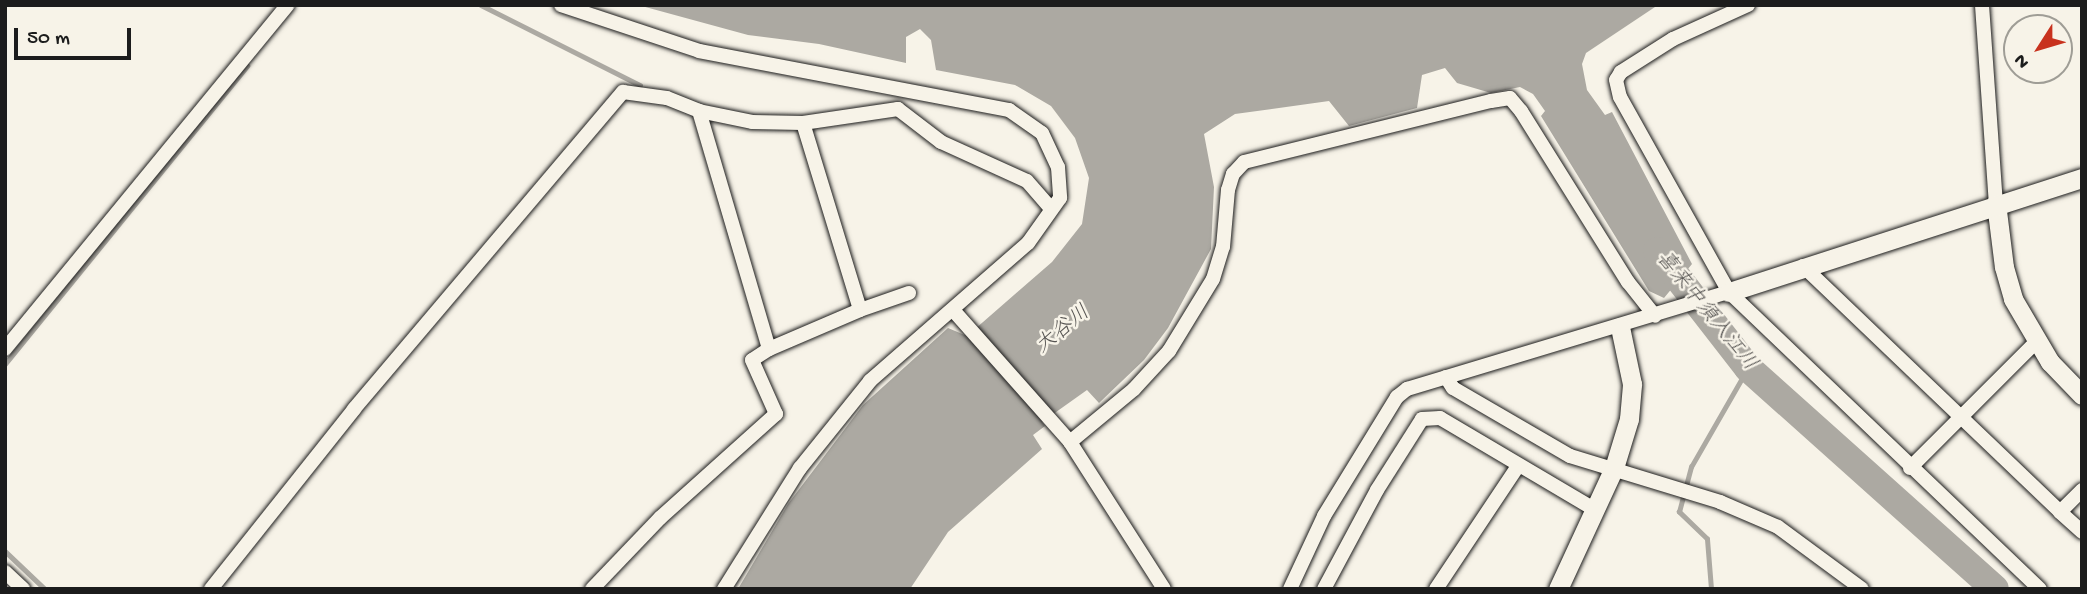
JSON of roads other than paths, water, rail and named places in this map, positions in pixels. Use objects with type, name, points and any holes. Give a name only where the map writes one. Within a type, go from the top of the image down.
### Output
[{"type":"street","points":[[5,349],[288,5]]},
{"type":"street","points":[[561,5],[699,51],[1009,110],[1042,133],[1058,167],[1060,198],[1028,243],[951,307],[1070,442],[1164,589]]},
{"type":"street","points":[[1748,5],[1673,39],[1615,80],[1649,154],[1723,294],[2040,589]]},
{"type":"street","points":[[1982,5],[1996,203],[2004,267],[2013,299],[2036,342],[2082,395]]},
{"type":"street","points":[[211,589],[605,108],[623,92],[667,98],[699,111],[752,122],[803,123],[898,109],[941,142],[1027,181],[1051,209]]},
{"type":"street","points":[[1070,442],[1134,389],[1169,351],[1213,279],[1223,247],[1228,190],[1233,174],[1244,162],[1491,101],[1510,98],[1521,111],[1620,271],[1659,315]]},
{"type":"street","points":[[699,111],[769,349]]},
{"type":"street","points":[[803,123],[860,310]]},
{"type":"street","points":[[1290,589],[1324,516],[1397,397],[1446,377],[1659,315],[1996,203],[2082,178]]},
{"type":"street","points":[[1803,266],[2082,532]]},
{"type":"street","points":[[593,589],[660,517],[776,414],[752,360],[769,349],[860,310],[909,293]]},
{"type":"street","points":[[724,589],[800,468],[870,381],[957,314]]},
{"type":"street","points":[[1558,589],[1614,468],[1629,419],[1632,384],[1620,327]]},
{"type":"street","points":[[1910,468],[1958,416],[2036,342]]},
{"type":"street","points":[[1446,377],[1453,388],[1570,456],[1614,468],[1662,487],[1701,497],[1778,527],[1862,589]]},
{"type":"street","points":[[1324,589],[1377,490],[1422,419],[1440,418],[1594,509]]},
{"type":"street","points":[[1436,589],[1518,466]]},
{"type":"street","points":[[2060,512],[2082,490]]},
{"type":"street","points":[[5,572],[23,589]]},
{"type":"water","name":"大谷川","points":[[638,5],[1658,5],[1586,53],[1582,64],[1587,90],[1605,115],[1612,112],[1692,264],[1664,298],[1649,291],[1541,116],[1545,111],[1533,94],[1520,87],[1491,93],[1457,83],[1445,68],[1422,75],[1417,108],[1349,126],[1329,101],[1235,114],[1204,134],[1214,187],[1211,249],[1168,328],[1144,360],[1099,403],[1087,390],[1042,422],[1045,426],[1033,435],[1042,449],[948,532],[910,589],[738,589],[788,504],[863,405],[948,328],[967,336],[1052,262],[1082,224],[1089,178],[1075,138],[1051,106],[1015,85],[936,70],[931,40],[920,29],[906,37],[906,63],[819,44],[748,35]]},
{"type":"waterway","points":[[481,5],[640,85]]},
{"type":"waterway","points":[[5,364],[247,66]]},
{"type":"waterway","name":"喜来中須入江川","points":[[1657,251],[1748,368],[1995,589]]},
{"type":"waterway","points":[[1711,589],[1707,539],[1679,512],[1691,467],[1748,368]]},
{"type":"waterway","points":[[5,551],[45,589]]}]
